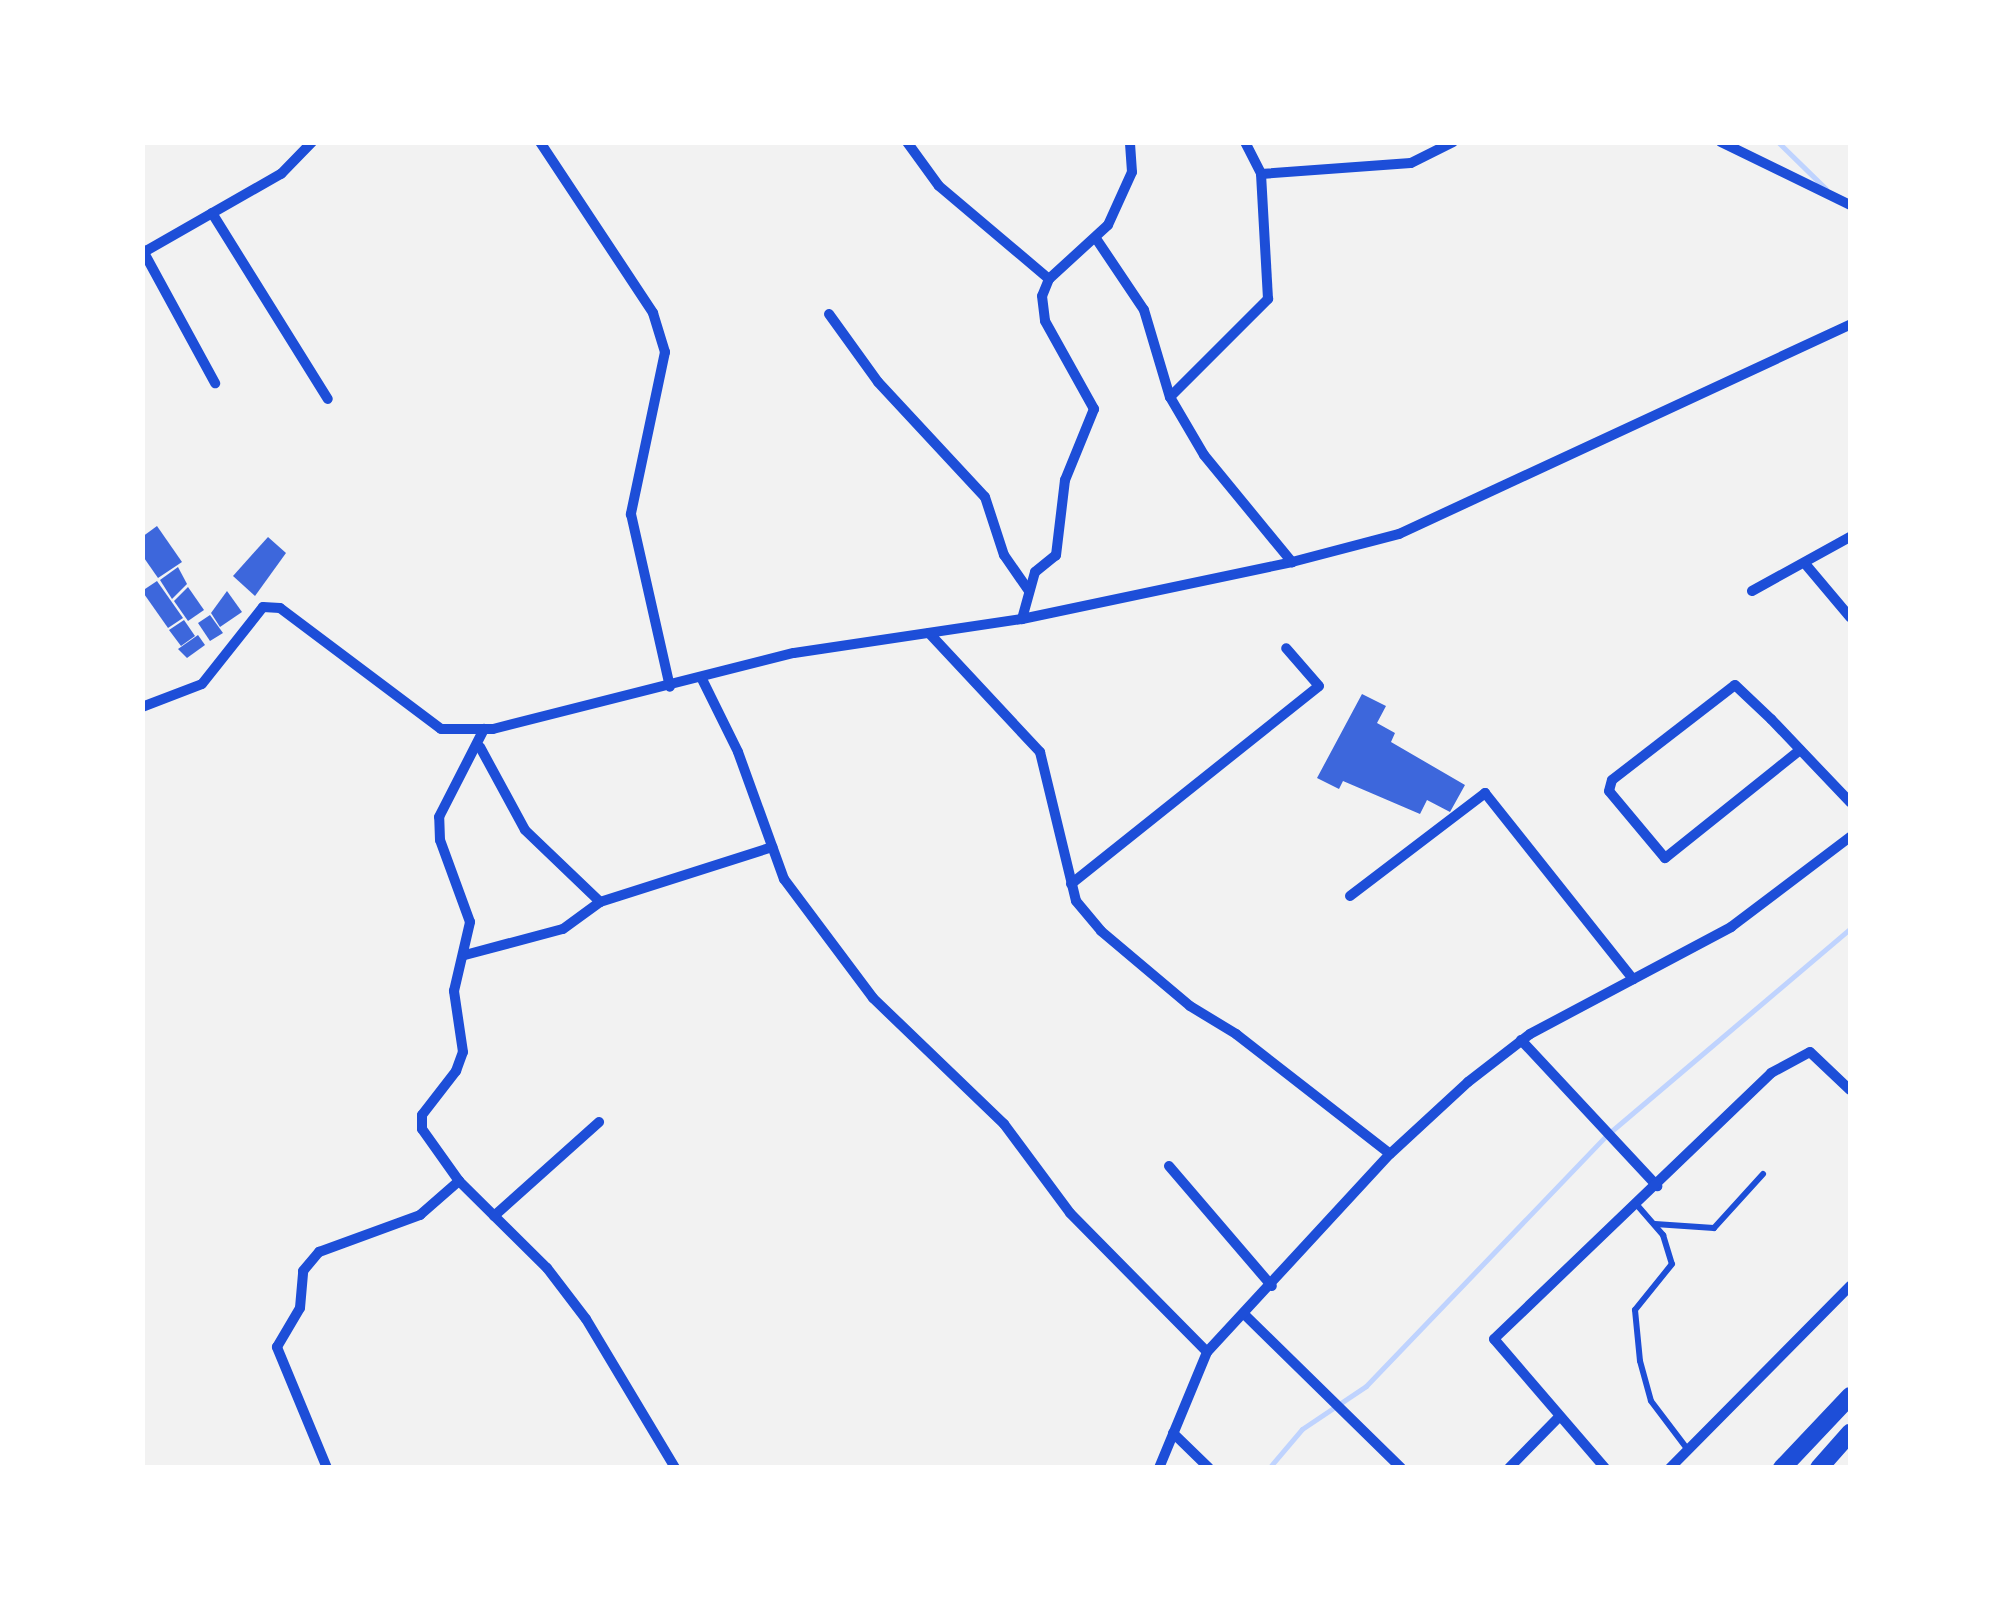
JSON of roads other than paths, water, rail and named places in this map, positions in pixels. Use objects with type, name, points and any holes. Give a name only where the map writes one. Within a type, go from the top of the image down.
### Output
[{"type":"main road","points":[[1782,1468],[1850,1396]]},
{"type":"main road","points":[[1819,1468],[1850,1433]]},
{"type":"street","points":[[216,383],[143,250],[281,174],[312,142]]},
{"type":"street","points":[[540,142],[653,313],[665,352],[631,514],[670,687]]},
{"type":"street","points":[[906,142],[939,186],[1049,279]]},
{"type":"street","points":[[1022,619],[1036,572],[1056,555],[1065,480],[1094,409],[1045,321],[1042,296],[1049,279],[1097,240],[1132,172],[1130,142]]},
{"type":"street","points":[[1170,397],[1268,299],[1261,174],[1245,142]]},
{"type":"street","points":[[1261,174],[1411,163],[1454,142]]},
{"type":"street","points":[[1721,142],[1850,204]]},
{"type":"street","points":[[212,213],[328,400]]},
{"type":"street","points":[[1097,240],[1144,310],[1170,397],[1218,476],[1292,562]]},
{"type":"street","points":[[829,314],[878,382],[985,498],[1004,555],[1029,591]]},
{"type":"street","points":[[142,707],[202,684],[264,607],[280,608],[441,729],[484,728],[670,687],[794,653],[1022,619],[1292,562],[1399,534],[1850,325]]},
{"type":"street","points":[[1752,591],[1807,566],[1850,536]]},
{"type":"street","points":[[1807,566],[1850,617]]},
{"type":"street","points":[[929,633],[1040,752],[1076,901],[1140,967],[1390,1154]]},
{"type":"street","points":[[1071,884],[1319,686],[1286,648]]},
{"type":"street","points":[[702,679],[738,752],[784,879],[873,998],[1004,1124],[1070,1213],[1207,1352]]},
{"type":"street","points":[[1800,750],[1665,858],[1608,792],[1612,780],[1735,685],[1800,750],[1850,802]]},
{"type":"street","points":[[484,728],[480,746],[439,817],[440,840],[470,922],[454,990],[463,1052],[456,1072],[422,1115],[422,1128],[460,1181],[586,1319],[675,1468]]},
{"type":"street","points":[[480,746],[525,830],[600,902]]},
{"type":"street","points":[[1350,896],[1485,793],[1633,979]]},
{"type":"street","points":[[1159,1468],[1207,1352],[1246,1316],[1390,1154],[1521,1040],[1732,927],[1850,837]]},
{"type":"street","points":[[465,954],[563,929],[600,902],[772,848]]},
{"type":"street","points":[[1521,1040],[1658,1186]]},
{"type":"street","points":[[1606,1468],[1494,1339],[1658,1186],[1771,1073],[1810,1052],[1850,1090]]},
{"type":"street","points":[[494,1216],[599,1122]]},
{"type":"street","points":[[1169,1166],[1272,1286]]},
{"type":"street","points":[[328,1468],[277,1348],[300,1308],[304,1271],[319,1252],[420,1216],[460,1181]]},
{"type":"street","points":[[1670,1468],[1850,1286]]},
{"type":"street","points":[[1246,1316],[1401,1468]]},
{"type":"street","points":[[1509,1468],[1559,1417]]},
{"type":"street","points":[[1173,1434],[1209,1468]]},
{"type":"lane","points":[[1653,1224],[1714,1228],[1764,1174]]},
{"type":"lane","points":[[1637,1204],[1653,1224],[1672,1264],[1636,1310],[1640,1360],[1651,1402],[1688,1450]]},
{"type":"waterway","points":[[1778,142],[1826,189]]},
{"type":"waterway","points":[[1269,1468],[1302,1429],[1366,1386],[1608,1134],[1850,929]]}]
